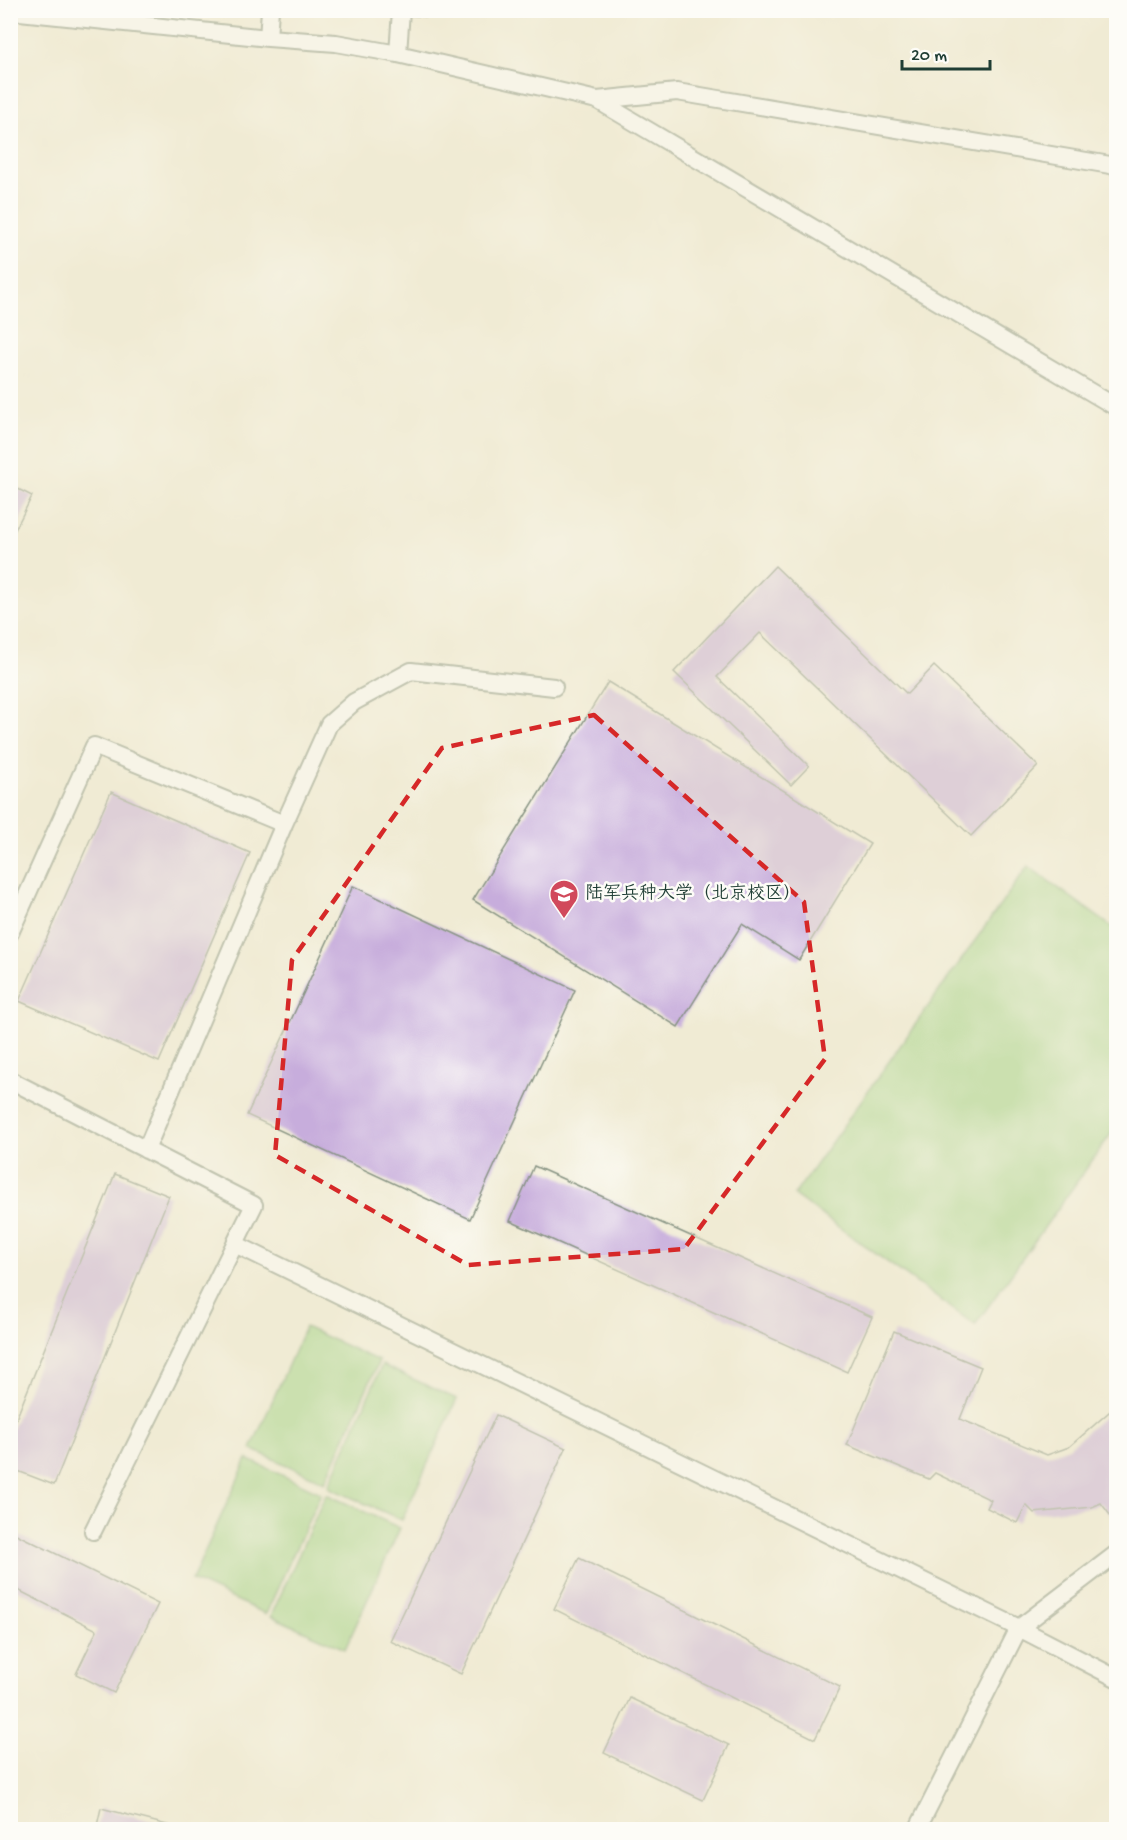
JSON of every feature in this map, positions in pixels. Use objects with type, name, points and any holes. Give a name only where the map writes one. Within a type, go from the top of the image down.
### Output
[{"type":"lane","points":[[268,38],[270,10]]},
{"type":"lane","points":[[398,54],[401,10]]},
{"type":"lane","points":[[10,11],[336,43],[398,54],[597,100],[1116,407]]},
{"type":"lane","points":[[597,100],[677,92],[1116,166]]},
{"type":"lane","points":[[146,1150],[284,824],[329,724],[354,702],[411,671],[554,687]]},
{"type":"lane","points":[[10,933],[94,746],[284,824]]},
{"type":"lane","points":[[10,1080],[254,1206],[93,1531]]},
{"type":"lane","points":[[235,1244],[1019,1628],[1116,1678]]},
{"type":"lane","points":[[917,1830],[1019,1628],[1116,1554]]},
{"type":"highlighted area","points":[[594,715],[804,902],[825,1059],[684,1249],[468,1265],[275,1155],[292,960],[442,748]]},
{"type":"green space","points":[[1028,866],[1116,930],[1116,1127],[975,1325],[794,1195]]},
{"type":"green space","points":[[305,1327],[379,1361],[325,1482],[251,1449]]},
{"type":"green space","points":[[382,1365],[457,1399],[402,1520],[328,1487]]},
{"type":"green space","points":[[247,1459],[321,1493],[266,1614],[192,1580]]},
{"type":"green space","points":[[326,1494],[400,1528],[345,1649],[271,1616]]},
{"type":"building","points":[[377,10],[458,10],[457,20],[377,12]]},
{"type":"building","points":[[10,485],[32,496],[10,540]]},
{"type":"building","points":[[775,566],[907,694],[934,666],[1038,766],[971,836],[760,633],[717,677],[809,766],[791,785],[674,672]]},
{"type":"building","points":[[608,682],[870,844],[799,960],[742,924],[678,1027],[473,900]]},
{"type":"building","points":[[111,792],[250,853],[159,1062],[19,1001]]},
{"type":"building","points":[[353,886],[575,990],[470,1219],[247,1115]]},
{"type":"building","points":[[534,1166],[872,1317],[847,1372],[510,1221]]},
{"type":"building","points":[[115,1174],[169,1196],[54,1485],[10,1468],[10,1434]]},
{"type":"building","points":[[894,1331],[981,1367],[960,1419],[1047,1455],[1069,1447],[1116,1406],[1116,1510],[1110,1515],[1101,1503],[1092,1507],[1034,1513],[1026,1505],[1017,1523],[987,1508],[991,1500],[935,1473],[929,1479],[847,1445]]},
{"type":"building","points":[[496,1415],[566,1448],[461,1674],[390,1641]]},
{"type":"building","points":[[10,1531],[158,1604],[114,1693],[76,1674],[97,1630],[10,1586]]},
{"type":"building","points":[[579,1558],[840,1687],[815,1739],[554,1609]]},
{"type":"building","points":[[630,1698],[729,1745],[703,1800],[604,1753]]},
{"type":"building","points":[[101,1808],[183,1829],[183,1830],[96,1830]]},
{"type":"place","name":"陆军兵种大学（北京校区）","points":[[564,920]]}]
